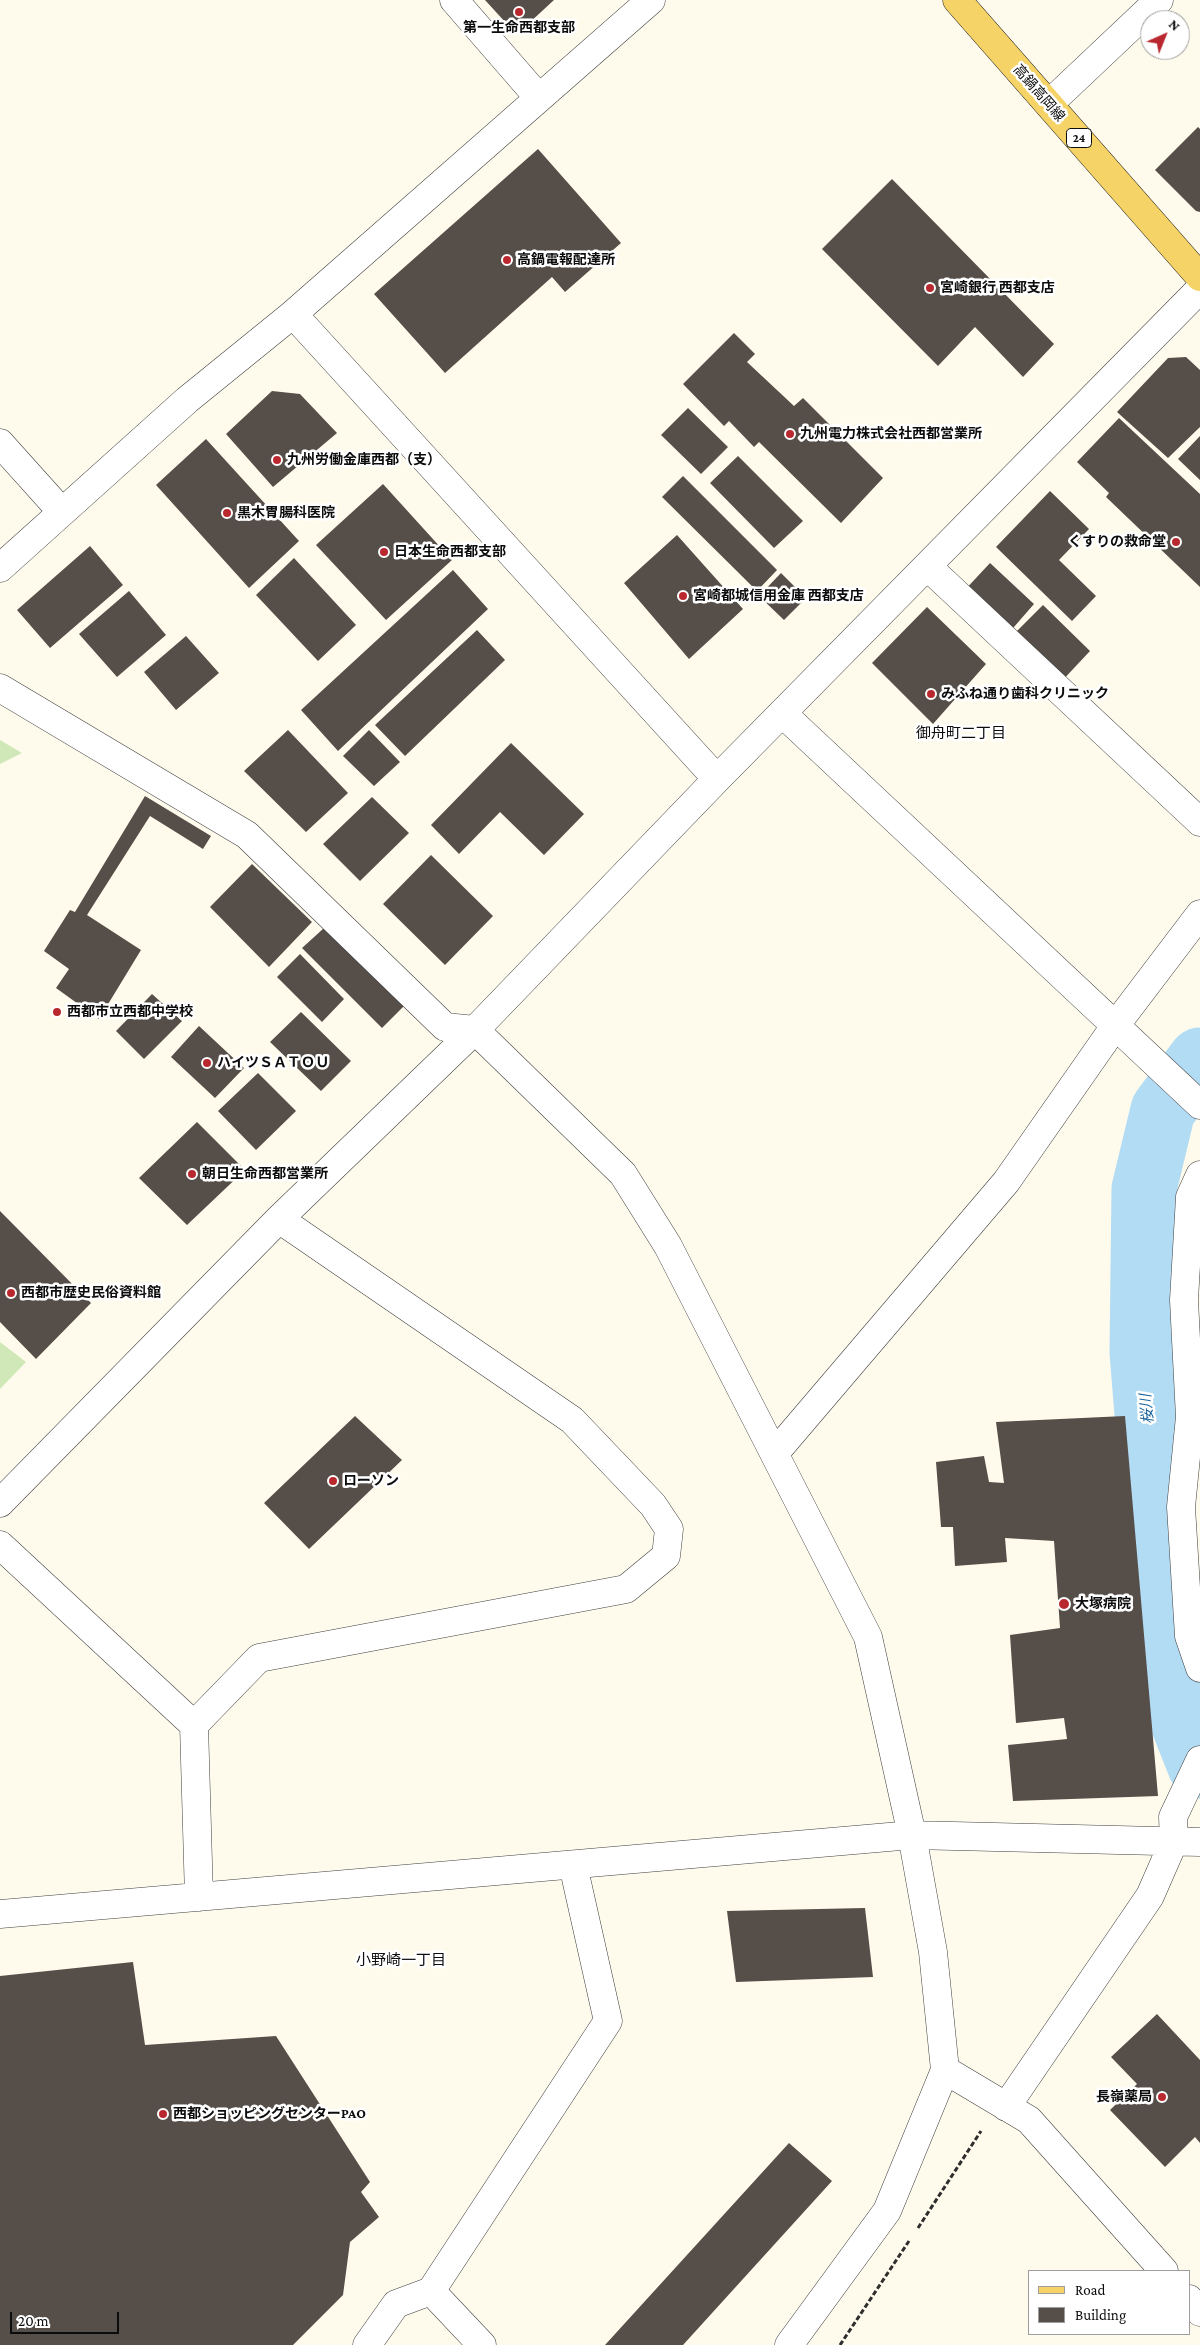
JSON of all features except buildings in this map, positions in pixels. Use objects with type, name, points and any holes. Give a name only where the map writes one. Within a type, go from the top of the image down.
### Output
[{"type":"main road","name":"高鍋高岡線","points":[[957,0],[1200,277]]},
{"type":"street","points":[[454,0],[539,98]]},
{"type":"street","points":[[0,568],[187,400],[292,314],[651,0]]},
{"type":"street","points":[[1049,104],[1159,0]]},
{"type":"street","points":[[0,1503],[279,1219],[475,1030],[717,779],[1200,289]]},
{"type":"street","points":[[292,314],[717,779]]},
{"type":"street","points":[[0,443],[62,512]]},
{"type":"street","points":[[927,566],[1200,822]]},
{"type":"street","points":[[0,688],[247,836],[445,1027],[475,1030],[622,1174],[668,1246],[868,1637],[912,1835],[933,1952],[945,2070],[887,2211],[789,2345]]},
{"type":"street","points":[[782,713],[1200,1105]]},
{"type":"street","points":[[775,1453],[1006,1182],[1121,1031],[1200,914]]},
{"type":"street","points":[[1200,1175],[1190,1197],[1184,1300],[1190,1417],[1181,1506],[1189,1636],[1200,1668]]},
{"type":"street","points":[[198,1897],[194,1726],[259,1658],[626,1589],[666,1556],[669,1528],[653,1505],[572,1420],[279,1219]]},
{"type":"street","points":[[0,1545],[194,1726]]},
{"type":"street","points":[[1006,2107],[1189,1836],[1200,1760]]},
{"type":"street","points":[[0,1914],[912,1835],[1189,1836]]},
{"type":"street","points":[[367,2345],[396,2304],[431,2291],[608,2021],[573,1865]]},
{"type":"street","points":[[945,2070],[1028,2120],[1163,2270]]},
{"type":"street","points":[[431,2291],[482,2345]]},
{"type":"street","points":[[1190,2301],[1200,2312]]},
{"type":"green space","points":[[0,740],[22,753],[0,764]]},
{"type":"green space","points":[[0,1342],[26,1362],[0,1389]]},
{"type":"waterway","name":"桜川","points":[[1200,1060],[1163,1110],[1144,1189],[1142,1352],[1169,1688],[1200,1766]]},
{"type":"place","name":"第一生命西都支部","points":[[519,12]]},
{"type":"place","name":"高鍋電報配達所","points":[[507,260]]},
{"type":"place","name":"宮崎銀行 西都支店","points":[[930,288]]},
{"type":"place","name":"九州電力株式会社西都営業所","points":[[790,434]]},
{"type":"place","name":"九州労働金庫西都（支）","points":[[277,460]]},
{"type":"place","name":"黒木胃腸科医院","points":[[227,513]]},
{"type":"place","name":"くすりの救命堂","points":[[1176,542]]},
{"type":"place","name":"日本生命西都支部","points":[[384,552]]},
{"type":"place","name":"宮崎都城信用金庫 西都支店","points":[[683,596]]},
{"type":"place","name":"みふね通り歯科クリニック","points":[[931,694]]},
{"type":"place","name":"西都市立西都中学校","points":[[57,1012]]},
{"type":"place","name":"ハイツＳＡＴＯＵ","points":[[207,1063]]},
{"type":"place","name":"朝日生命西都営業所","points":[[192,1174]]},
{"type":"place","name":"西都市歴史民俗資料館","points":[[11,1293]]},
{"type":"place","name":"ローソン","points":[[333,1481]]},
{"type":"place","name":"大塚病院","points":[[1064,1604]]},
{"type":"place","name":"長嶺薬局","points":[[1162,2097]]},
{"type":"place","name":"西都ショッピングセンターPAO","points":[[163,2114]]},
{"type":"district","name":"御舟町二丁目","points":[[961,733]]},
{"type":"district","name":"小野崎一丁目","points":[[401,1960]]}]
